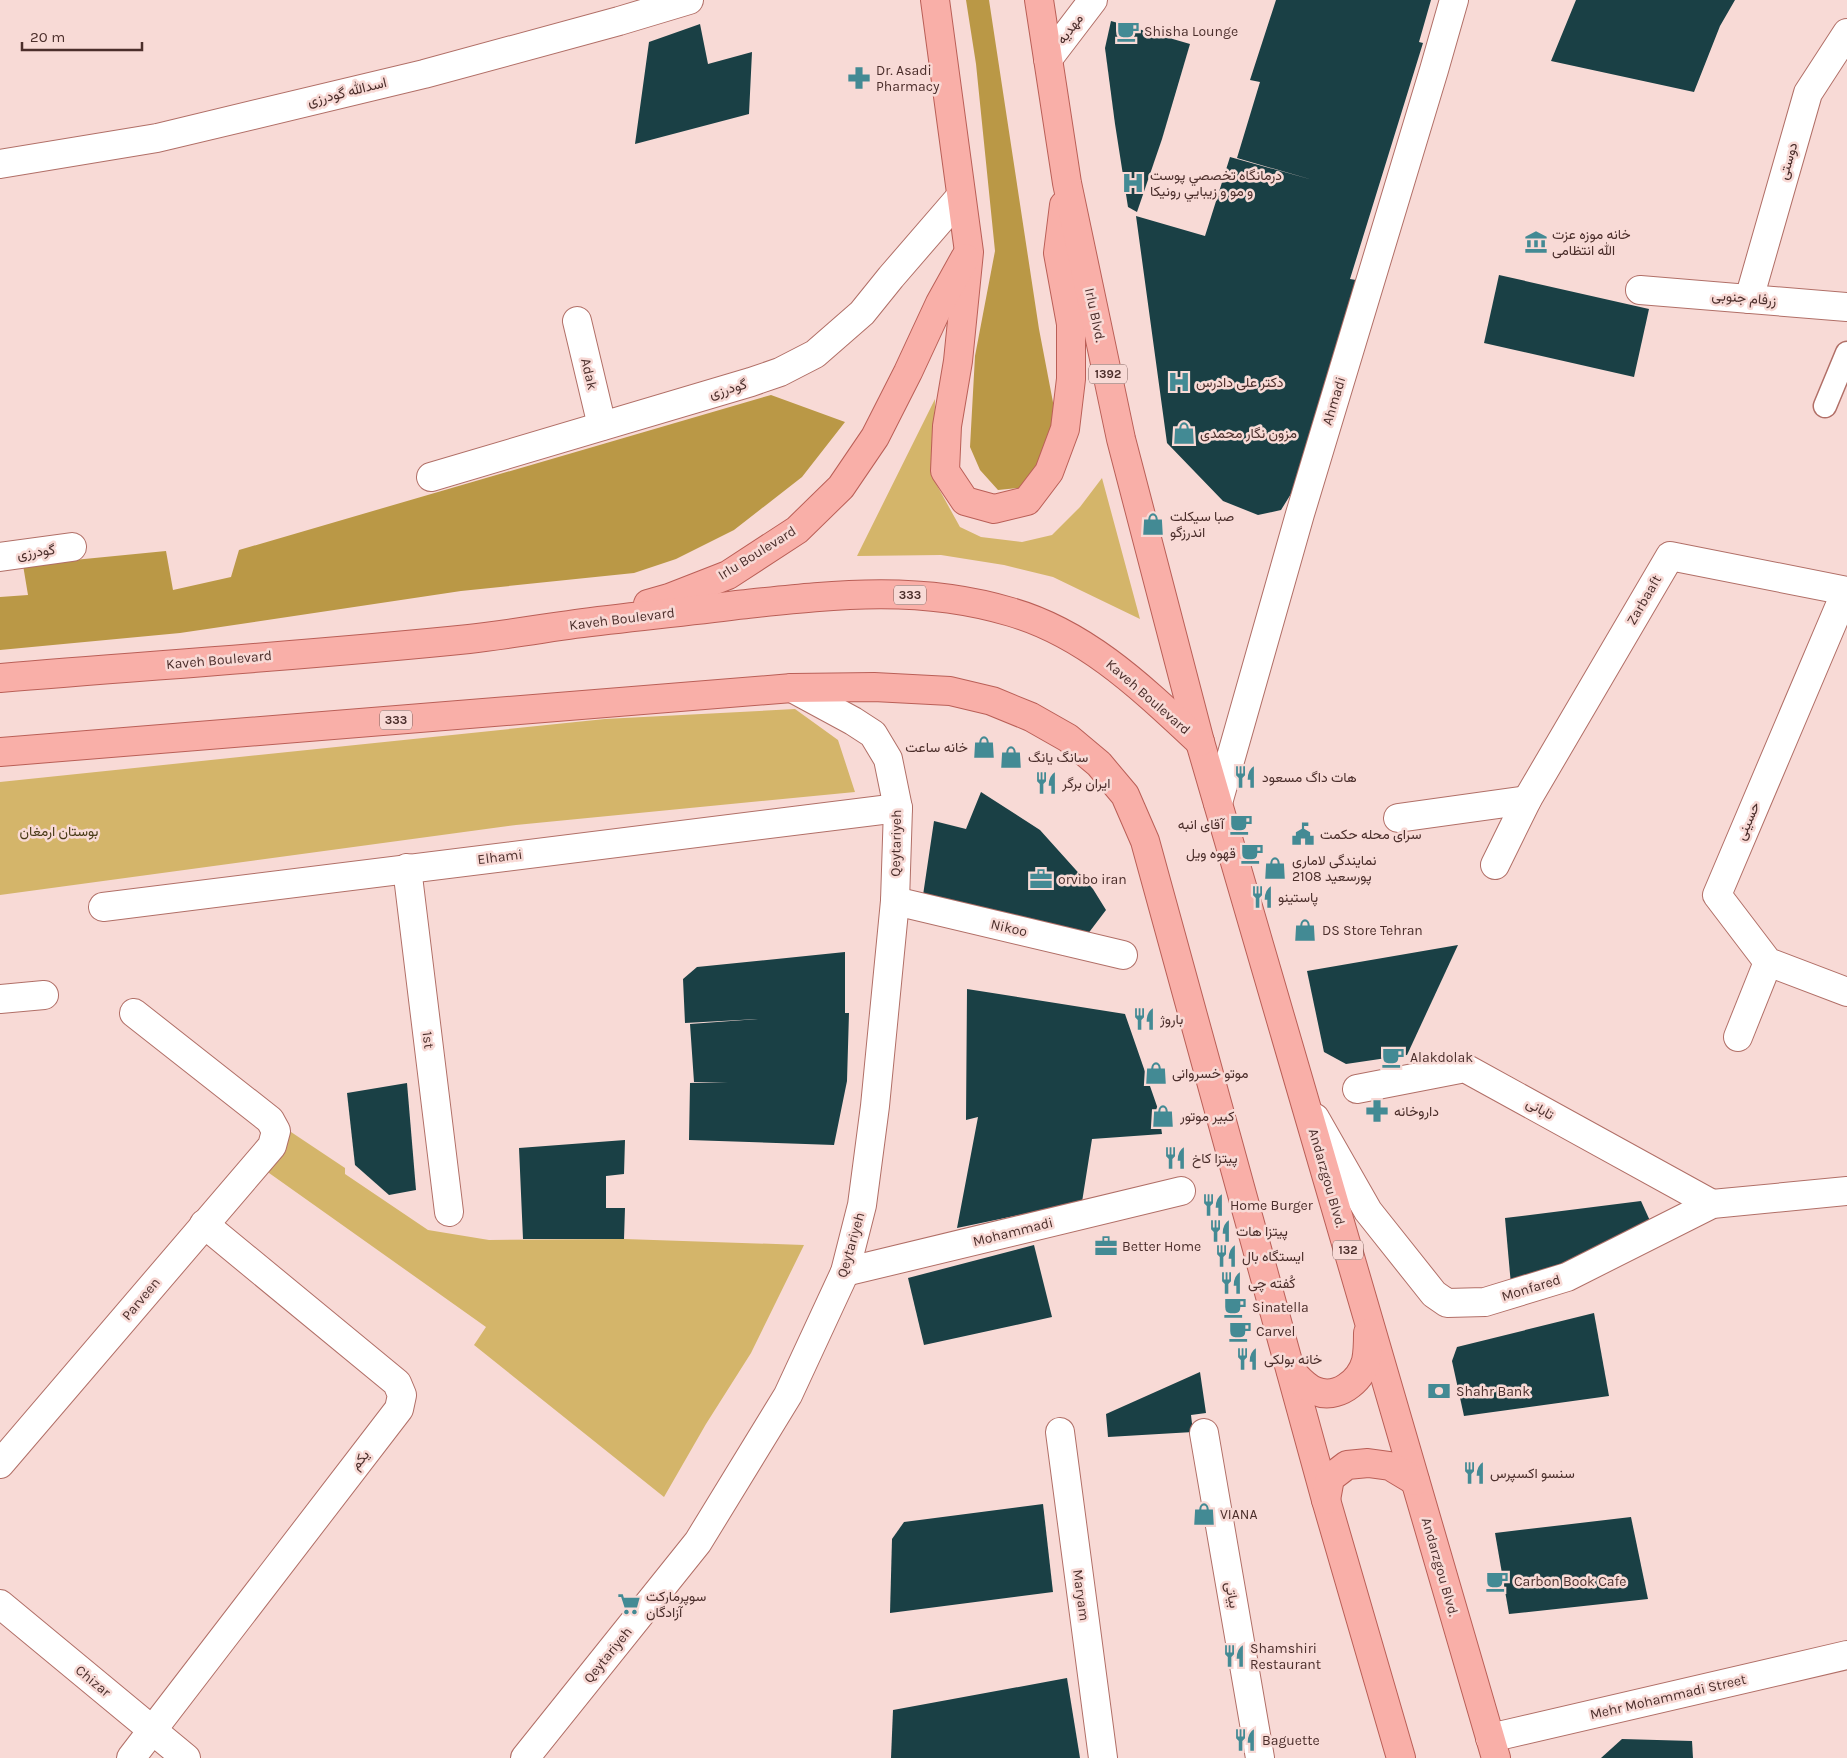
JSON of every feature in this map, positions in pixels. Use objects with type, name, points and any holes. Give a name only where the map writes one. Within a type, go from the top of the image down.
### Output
[{"type":"main road","points":[[934,0],[969,252],[958,361],[947,426],[945,471],[965,500],[994,509],[1027,501],[1049,472],[1065,429],[1071,379],[1071,324],[1058,253],[1067,183]]},
{"type":"main road","name":"Irlu Blvd.","points":[[1039,0],[1067,183],[1122,439],[1200,742]]},
{"type":"main road","name":"Irlu Boulevard","points":[[577,624],[669,598],[728,575],[797,530],[841,487],[876,437],[940,302],[969,252]]},
{"type":"main road","name":"Kaveh Boulevard","points":[[0,678],[471,639],[577,624],[812,597],[869,593],[921,595],[968,601],[1013,612],[1061,632],[1106,660],[1139,685],[1200,742]]},
{"type":"main road","name":"333","points":[[0,752],[792,688],[874,687],[950,691],[992,701],[1031,718],[1068,738],[1099,764],[1125,795],[1145,841],[1291,1371]]},
{"type":"main road","name":"Andarzgou Blvd.","points":[[1200,742],[1493,1748]]},
{"type":"main road","points":[[1291,1371],[1302,1383],[1314,1391],[1325,1393],[1339,1392],[1360,1375],[1366,1361],[1368,1320]]},
{"type":"main road","points":[[1291,1371],[1326,1500],[1401,1758]]},
{"type":"main road","points":[[1326,1500],[1330,1478],[1347,1465],[1390,1466],[1415,1481]]},
{"type":"street","name":"اسدالله گودرزی","points":[[0,164],[156,138],[424,74],[610,24],[689,0]]},
{"type":"street","name":"مهدیه","points":[[1048,59],[1092,0]]},
{"type":"street","name":"Ahmadi","points":[[1218,803],[1300,514],[1454,0]]},
{"type":"street","name":"دوستی","points":[[1749,299],[1808,93],[1847,33]]},
{"type":"street","name":"گودرزی","points":[[431,477],[751,382],[780,372],[815,354],[862,313],[961,196]]},
{"type":"street","name":"زرفام جنوبی","points":[[1640,290],[1847,306]]},
{"type":"street","name":"Adak","points":[[577,322],[602,426]]},
{"type":"street","name":"گودرزی","points":[[0,557],[72,547]]},
{"type":"street","name":"Zarbaaft","points":[[1495,865],[1527,800],[1670,556],[1846,591]]},
{"type":"street","name":"حسینی","points":[[1768,962],[1717,895],[1846,591]]},
{"type":"street","name":"Qeytariyeh","points":[[525,1758],[698,1542],[788,1395],[845,1272],[863,1195],[875,1106],[895,901],[898,808],[888,759],[874,734],[853,720],[792,688]]},
{"type":"street","points":[[1398,818],[1527,800]]},
{"type":"street","name":"Elhami","points":[[103,907],[898,808]]},
{"type":"street","name":"1st","points":[[407,868],[449,1212]]},
{"type":"street","name":"Nikoo","points":[[895,901],[1123,955]]},
{"type":"street","points":[[1738,1037],[1768,962],[1847,992]]},
{"type":"street","points":[[0,999],[44,995]]},
{"type":"street","name":"Parveen","points":[[0,1464],[272,1146],[276,1131],[270,1120],[134,1013]]},
{"type":"street","name":"تابانی","points":[[1357,1089],[1464,1068],[1712,1204]]},
{"type":"street","name":"Monfared","points":[[1305,1101],[1368,1211],[1434,1294],[1447,1303],[1485,1302],[1567,1277],[1712,1204],[1847,1191]]},
{"type":"street","name":"Mohammadi","points":[[845,1272],[1181,1191]]},
{"type":"street","name":"یکم","points":[[131,1758],[399,1409],[402,1395],[397,1384],[204,1224]]},
{"type":"street","name":"Maryam","points":[[1060,1432],[1103,1758]]},
{"type":"street","name":"بیاتی","points":[[1204,1433],[1260,1758]]},
{"type":"street","name":"Chizar","points":[[0,1604],[186,1758]]},
{"type":"street","name":"Mehr Mohammadi Street","points":[[1493,1748],[1847,1655]]},
{"type":"street","points":[[1396,1758],[1401,1758]]},
{"type":"lane","points":[[1825,406],[1847,353]]},
{"type":"green space","points":[[935,399],[934,480],[960,527],[981,537],[1022,542],[1052,535],[1080,507],[1102,478],[1140,619],[1053,577],[1004,565],[941,555],[857,556]]},
{"type":"green space","name":"بوستان ارمغان","points":[[795,709],[838,740],[855,792],[516,825],[0,895],[0,782],[605,719]]},
{"type":"green space","points":[[288,1130],[345,1168],[345,1174],[428,1230],[489,1240],[624,1239],[804,1245],[751,1353],[706,1424],[664,1497],[474,1345],[486,1327],[262,1168]]},
{"type":"shaded area","points":[[966,0],[989,0],[1039,329],[1056,418],[1033,478],[1019,488],[998,490],[980,470],[970,447],[975,356],[995,251],[976,64]]},
{"type":"shaded area","points":[[771,395],[845,422],[802,477],[734,530],[676,559],[634,573],[461,591],[180,633],[0,650],[0,597],[28,595],[23,565],[166,551],[173,590],[231,577],[239,550]]},
{"type":"building","points":[[1276,0],[1431,0],[1419,42],[1423,43],[1350,279],[1356,280],[1294,489],[1281,510],[1258,515],[1223,501],[1167,443],[1136,216],[1205,236],[1230,157],[1313,180],[1237,158],[1260,82],[1250,80]]},
{"type":"building","points":[[1576,0],[1735,0],[1720,26],[1694,92],[1551,61]]},
{"type":"building","points":[[1111,21],[1190,44],[1162,139],[1137,212],[1128,207],[1115,124],[1105,48]]},
{"type":"building","points":[[700,24],[708,64],[752,52],[749,114],[635,144],[649,42]]},
{"type":"building","points":[[1499,275],[1649,309],[1634,377],[1484,343]]},
{"type":"building","points":[[981,792],[1040,830],[1093,889],[1106,910],[1084,939],[922,902],[934,821],[966,829]]},
{"type":"building","points":[[1458,945],[1407,1055],[1346,1064],[1324,1052],[1307,971]]},
{"type":"building","points":[[845,952],[845,1013],[849,1013],[847,1081],[834,1145],[689,1140],[690,1083],[728,1082],[694,1082],[690,1024],[758,1019],[685,1023],[683,979],[697,967]]},
{"type":"building","points":[[967,989],[1125,1014],[1159,1112],[1162,1134],[1092,1139],[1082,1202],[957,1228],[978,1117],[966,1120]]},
{"type":"building","points":[[407,1083],[416,1190],[389,1195],[355,1165],[347,1093]]},
{"type":"building","points":[[625,1140],[624,1174],[606,1176],[606,1208],[625,1208],[624,1239],[523,1239],[519,1148]]},
{"type":"building","points":[[1641,1201],[1651,1223],[1577,1261],[1511,1285],[1505,1218]]},
{"type":"building","points":[[1034,1245],[1052,1317],[924,1345],[908,1278]]},
{"type":"building","points":[[1594,1313],[1609,1396],[1464,1416],[1452,1361],[1457,1347]]},
{"type":"building","points":[[1200,1372],[1206,1413],[1191,1415],[1193,1432],[1108,1437],[1106,1414]]},
{"type":"building","points":[[1043,1504],[1053,1592],[890,1613],[892,1539],[904,1522]]},
{"type":"building","points":[[1631,1517],[1648,1599],[1509,1614],[1495,1533]]},
{"type":"building","points":[[1067,1678],[1080,1758],[891,1758],[893,1710]]},
{"type":"building","points":[[1622,1739],[1692,1741],[1693,1758],[1601,1758]]},
{"type":"place","name":"Shisha Lounge","points":[[1128,31]]},
{"type":"place","name":"Dr. Asadi Pharmacy","points":[[859,78]]},
{"type":"place","name":"درمانگاه تخصصي پوست و مو و زيبايي رونيكا","points":[[1133,183]]},
{"type":"place","name":"خانه موزه عزت الله انتظامی","points":[[1536,242]]},
{"type":"place","name":"دکتر علی دادرس","points":[[1179,382]]},
{"type":"place","name":"مزون نگار محمدی","points":[[1184,433]]},
{"type":"place","name":"صبا سیکلت اندرزگو","points":[[1153,524]]},
{"type":"place","name":"خانه ساعت","points":[[984,747]]},
{"type":"place","name":"سانگ یانگ","points":[[1011,757]]},
{"type":"place","name":"هات داگ مسعود","points":[[1245,777]]},
{"type":"place","name":"ایران برگر","points":[[1046,783]]},
{"type":"place","name":"آقای انبه","points":[[1241,824]]},
{"type":"place","name":"سرای محله حکمت","points":[[1303,834]]},
{"type":"place","name":"قهوه ویل","points":[[1252,853]]},
{"type":"place","name":"نمایندگی لاماری 2108 پورسعید","points":[[1275,868]]},
{"type":"place","name":"orvibo iran","points":[[1041,879]]},
{"type":"place","name":"پاستینو","points":[[1262,897]]},
{"type":"place","name":"DS Store Tehran","points":[[1305,930]]},
{"type":"place","name":"باروژ","points":[[1144,1019]]},
{"type":"place","name":"Alakdolak","points":[[1393,1057]]},
{"type":"place","name":"موتو خسروانی","points":[[1156,1073]]},
{"type":"place","name":"داروخانه","points":[[1377,1111]]},
{"type":"place","name":"کبیر موتور","points":[[1163,1116]]},
{"type":"place","name":"پیتزا کاخ","points":[[1175,1158]]},
{"type":"place","name":"Home Burger","points":[[1213,1205]]},
{"type":"place","name":"پیتزا هات","points":[[1220,1231]]},
{"type":"place","name":"Better Home","points":[[1106,1246]]},
{"type":"place","name":"ایستگاه بال","points":[[1226,1256]]},
{"type":"place","name":"کُفته چی","points":[[1231,1283]]},
{"type":"place","name":"Sinatella","points":[[1235,1307]]},
{"type":"place","name":"Carvel","points":[[1240,1331]]},
{"type":"place","name":"خانه بولکی","points":[[1247,1359]]},
{"type":"place","name":"Shahr Bank","points":[[1439,1391]]},
{"type":"place","name":"سنسو اکسپرس","points":[[1474,1473]]},
{"type":"place","name":"VIANA","points":[[1204,1514]]},
{"type":"place","name":"Carbon Book Cafe","points":[[1497,1581]]},
{"type":"place","name":"سوپرمارکت آزادگان","points":[[629,1604]]},
{"type":"place","name":"Shamshiri Restaurant","points":[[1234,1656]]},
{"type":"place","name":"Baguette","points":[[1245,1740]]}]
